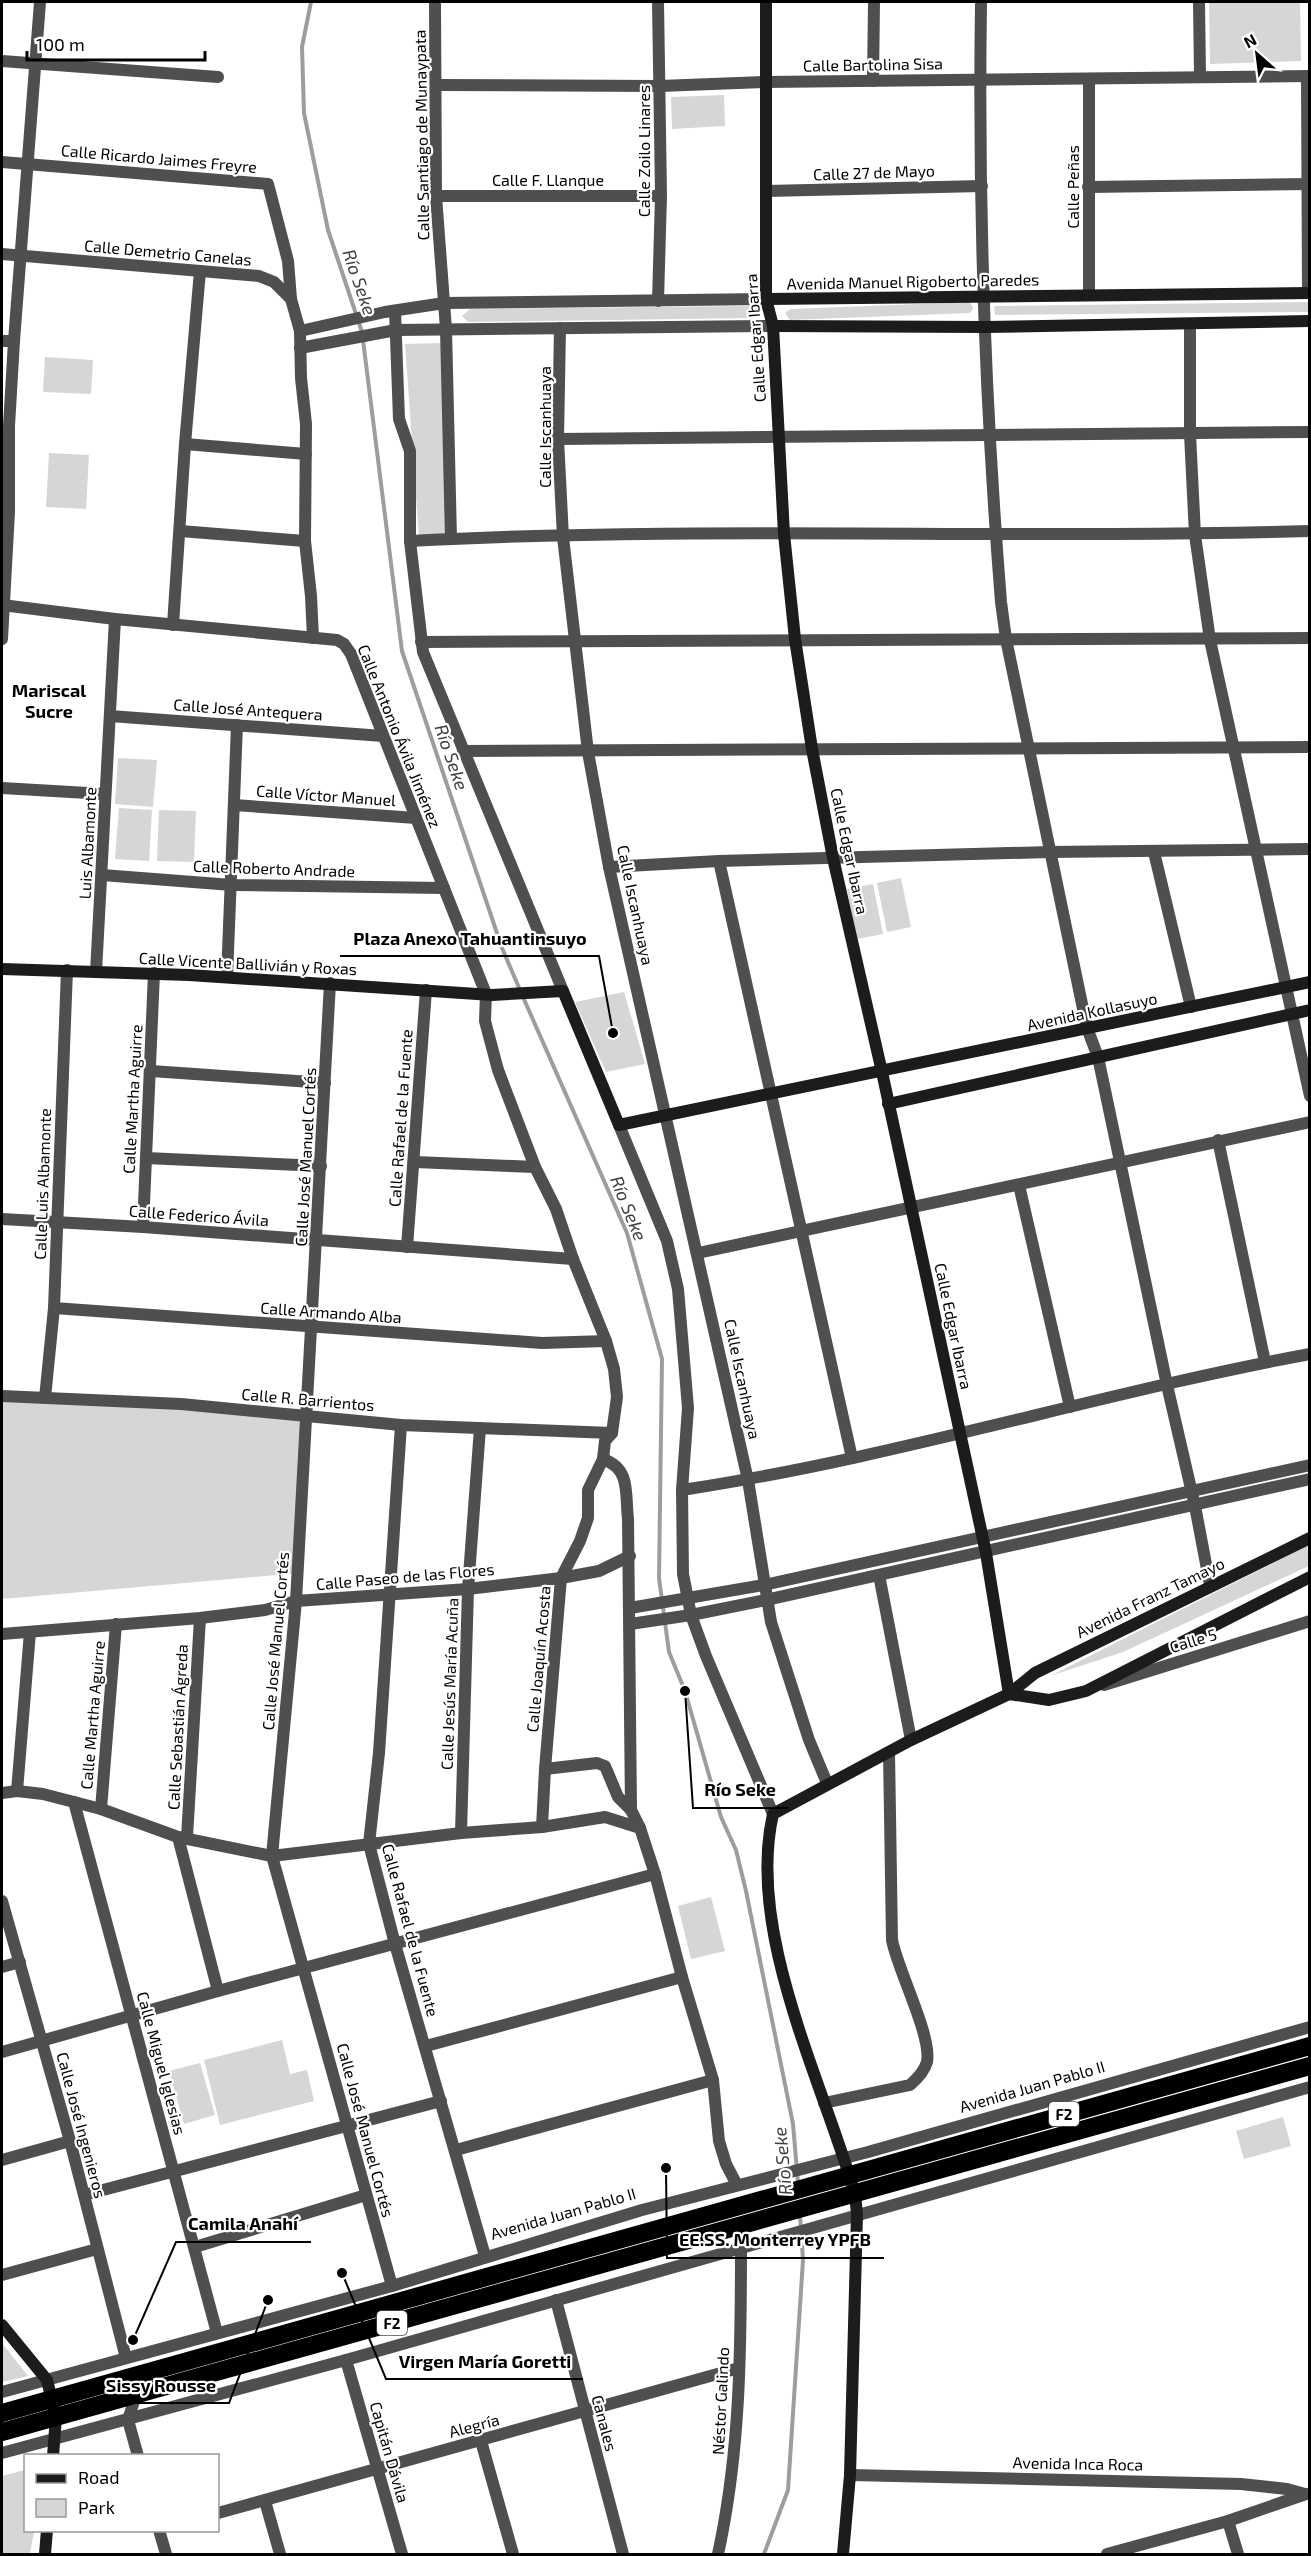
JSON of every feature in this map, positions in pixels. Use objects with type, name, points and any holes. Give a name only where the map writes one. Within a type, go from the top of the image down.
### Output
[{"type":"highway","name":"Avenida Juan Pablo II","points":[[2,2433],[54,2408],[774,2186],[818,2183],[846,2165],[1310,2046]]},
{"type":"highway","name":"F2","points":[[855,2194],[1310,2066]]},
{"type":"highway","name":"Avenida Juan Pablo II","points":[[2,2413],[54,2408],[136,2395],[855,2194]]},
{"type":"main road","name":"Calle Edgar Ibarra","points":[[766,2],[766,299],[773,326],[784,534],[795,639],[812,749],[833,858],[986,1552],[1009,1694]]},
{"type":"main road","name":"Avenida Manuel Rigoberto Paredes","points":[[766,299],[1309,293]]},
{"type":"main road","points":[[773,326],[985,327],[1310,321]]},
{"type":"main road","name":"Calle Vicente Ballivián y Roxas","points":[[2,969],[154,973],[489,994],[563,991]]},
{"type":"main road","name":"Avenida Kollasuyo","points":[[619,1125],[1310,982]]},
{"type":"main road","points":[[563,991],[619,1125]]},
{"type":"main road","points":[[888,1104],[1310,1010]]},
{"type":"main road","name":"Avenida Franz Tamayo","points":[[773,1814],[826,1783],[1009,1694],[1035,1673],[1210,1585],[1310,1538]]},
{"type":"main road","points":[[1009,1694],[1048,1700],[1086,1691],[1310,1577]]},
{"type":"main road","points":[[773,1814],[766,1871],[770,1916],[784,1976],[855,2194],[857,2214],[850,2475],[843,2554]]},
{"type":"main road","points":[[2,2325],[47,2380],[54,2408],[53,2454]]},
{"type":"main road","points":[[45,2554],[47,2532]]},
{"type":"street","points":[[2,639],[8,341],[20,255],[40,2]]},
{"type":"street","name":"Calle Santiago de Munaypata","points":[[435,2],[437,84],[435,196],[446,329],[452,539]]},
{"type":"street","name":"Calle Zoilo Linares","points":[[658,2],[661,196],[658,301]]},
{"type":"street","points":[[873,81],[874,2]]},
{"type":"street","points":[[981,2],[980,79],[985,327],[995,534],[1006,639],[1087,1028],[1098,1057],[1167,1385],[1192,1489],[1210,1585]]},
{"type":"street","points":[[1199,2],[1200,76]]},
{"type":"street","points":[[2,61],[218,76]]},
{"type":"street","points":[[1309,76],[1309,293]]},
{"type":"street","name":"Calle Bartolina Sisa","points":[[437,84],[660,86],[765,82],[1309,76]]},
{"type":"street","name":"Calle Peñas","points":[[1089,80],[1089,295]]},
{"type":"street","name":"Calle Ricardo Jaimes Freyre","points":[[2,162],[268,184],[288,261],[291,299]]},
{"type":"street","points":[[1088,187],[1308,184]]},
{"type":"street","name":"Calle 27 de Mayo","points":[[766,191],[982,186]]},
{"type":"street","name":"Calle F. Llanque","points":[[435,196],[661,196]]},
{"type":"street","name":"Calle Demetrio Canelas","points":[[2,254],[259,276],[274,282],[291,299]]},
{"type":"street","points":[[173,625],[185,444],[201,271]]},
{"type":"street","points":[[291,299],[300,331],[306,424],[305,541],[313,638]]},
{"type":"street","name":"Avenida Manuel Rigoberto Paredes","points":[[300,331],[390,311],[444,303],[766,299]]},
{"type":"street","points":[[390,311],[399,419],[410,451],[410,541],[420,642],[563,991]]},
{"type":"street","points":[[1190,324],[1190,434],[1195,535],[1210,640],[1310,1096]]},
{"type":"street","points":[[300,348],[333,340],[391,331],[773,326]]},
{"type":"street","name":"Calle Iscanhuaya","points":[[561,328],[558,440],[563,537],[588,752],[609,867],[748,1480],[771,1622],[809,1740],[826,1783]]},
{"type":"street","points":[[558,440],[1310,432]]},
{"type":"street","points":[[185,444],[306,453]]},
{"type":"street","points":[[180,531],[305,541]]},
{"type":"street","points":[[410,541],[784,534],[1195,535],[1310,531]]},
{"type":"street","name":"Calle Antonio Ávila Jiménez","points":[[2,605],[173,625],[337,640],[348,649],[489,994]]},
{"type":"street","points":[[110,716],[116,619]]},
{"type":"street","points":[[420,642],[1310,638]]},
{"type":"street","name":"Calle José Antequera","points":[[110,716],[383,736]]},
{"type":"street","name":"Luis Albamonte","points":[[96,972],[110,716]]},
{"type":"street","points":[[227,977],[237,725]]},
{"type":"street","points":[[463,751],[1310,747]]},
{"type":"street","points":[[2,788],[105,794]]},
{"type":"street","name":"Calle Víctor Manuel","points":[[234,805],[416,818]]},
{"type":"street","points":[[609,867],[718,861],[1050,852],[1310,849]]},
{"type":"street","points":[[1154,852],[1191,1008]]},
{"type":"street","points":[[718,861],[852,1458]]},
{"type":"street","name":"Calle Roberto Andrade","points":[[102,875],[232,885],[404,890],[444,888]]},
{"type":"street","name":"Calle Luis Albamonte","points":[[45,1398],[54,1308],[67,970]]},
{"type":"street","name":"Calle Martha Aguirre","points":[[143,1227],[154,973]]},
{"type":"street","name":"Calle José Manuel Cortés","points":[[330,983],[318,1240],[296,1601],[272,1856],[392,2286]]},
{"type":"street","name":"Calle Rafael de la Fuente","points":[[407,1247],[426,990]]},
{"type":"street","name":"Calle Joaquín Acosta","points":[[489,994],[485,1022],[498,1070],[535,1167],[556,1209],[573,1259],[606,1341],[614,1369],[617,1397],[612,1433],[605,1442],[603,1459],[588,1490],[588,1518],[580,1541],[561,1578],[542,1827]]},
{"type":"street","points":[[151,1071],[325,1083]]},
{"type":"street","points":[[698,1253],[1310,1122]]},
{"type":"street","points":[[619,1125],[667,1241],[678,1289],[688,1408],[682,1490],[683,1574],[688,1598],[706,1656],[773,1814]]},
{"type":"street","points":[[1218,1140],[1265,1362]]},
{"type":"street","points":[[146,1158],[321,1166]]},
{"type":"street","points":[[415,1162],[535,1167]]},
{"type":"street","points":[[1019,1185],[1070,1407]]},
{"type":"street","name":"Calle Federico Ávila","points":[[2,1219],[143,1227],[573,1259]]},
{"type":"street","name":"Calle Armando Alba","points":[[54,1308],[312,1328],[542,1342],[606,1341]]},
{"type":"street","points":[[682,1490],[748,1480],[852,1458],[1265,1362],[1310,1354]]},
{"type":"street","name":"Calle R. Barrientos","points":[[2,1396],[181,1404],[401,1425],[612,1433]]},
{"type":"street","name":"Calle Rafael de la Fuente","points":[[401,1425],[379,1753],[369,1844],[395,1944],[485,2256]]},
{"type":"street","name":"Calle Jesús María Acuña","points":[[461,1833],[468,1589],[480,1428]]},
{"type":"street","points":[[603,1459],[617,1466],[623,1476],[630,1557],[631,1810]]},
{"type":"street","points":[[630,1608],[764,1585],[1310,1464]]},
{"type":"street","points":[[630,1624],[692,1615],[766,1600],[1310,1479]]},
{"type":"street","name":"Calle Paseo de las Flores","points":[[2,1634],[200,1618],[265,1610],[296,1601],[468,1589],[561,1578],[599,1571],[630,1557]]},
{"type":"street","points":[[879,1575],[911,1740]]},
{"type":"street","name":"Calle Sebastián Ágreda","points":[[200,1618],[183,1837],[218,1991]]},
{"type":"street","name":"Calle 5","points":[[1086,1691],[1310,1621]]},
{"type":"street","name":"Calle Martha Aguirre","points":[[101,1809],[116,1624]]},
{"type":"street","points":[[17,1791],[30,1632]]},
{"type":"street","points":[[825,2103],[910,2085],[927,2063],[920,2023],[896,1960],[892,1940],[889,1752]]},
{"type":"street","points":[[545,1769],[597,1762],[605,1766],[618,1797],[631,1810],[640,1828],[713,2080],[719,2141],[726,2164],[737,2185]]},
{"type":"street","points":[[2,1792],[43,1794],[101,1809],[183,1837],[272,1856],[461,1833],[542,1827],[605,1817],[640,1828]]},
{"type":"street","name":"Calle Miguel Iglesias","points":[[74,1802],[217,2333]]},
{"type":"street","points":[[2,2052],[218,1991],[655,1874]]},
{"type":"street","name":"Calle José Ingenieros","points":[[2,1901],[70,2141],[126,2358]]},
{"type":"street","points":[[2,1967],[20,1962]]},
{"type":"street","points":[[426,2046],[682,1977]]},
{"type":"street","name":"Avenida Juan Pablo II","points":[[2,2392],[392,2286],[642,2210],[737,2185],[774,2186],[808,2166],[846,2165],[868,2152],[1310,2027]]},
{"type":"street","points":[[456,2150],[713,2080]]},
{"type":"street","points":[[2,2453],[346,2360],[1310,2087]]},
{"type":"street","points":[[84,2195],[441,2101]]},
{"type":"street","points":[[2,2160],[70,2141]]},
{"type":"street","points":[[195,2247],[366,2194]]},
{"type":"street","points":[[2,2275],[97,2249]]},
{"type":"street","name":"Néstor Galindo","points":[[718,2554],[732,2479],[739,2368],[741,2249]]},
{"type":"street","name":"Canales","points":[[556,2300],[623,2554]]},
{"type":"street","name":"Capitán Dávila","points":[[346,2360],[402,2554]]},
{"type":"street","name":"Alegría","points":[[219,2513],[739,2368]]},
{"type":"street","points":[[136,2395],[128,2420],[137,2454]]},
{"type":"street","points":[[481,2441],[513,2554]]},
{"type":"street","name":"Avenida Inca Roca","points":[[850,2475],[1241,2484],[1307,2493]]},
{"type":"street","name":"Avenida Inca Roca","points":[[1107,2554],[1146,2549],[1307,2493]]},
{"type":"street","points":[[265,2501],[280,2554]]},
{"type":"street","points":[[1227,2521],[1238,2554]]},
{"type":"street","points":[[160,2532],[166,2554]]},
{"type":"green space","points":[[1209,2],[1300,2],[1301,61],[1210,64]]},
{"type":"green space","points":[[724,95],[725,126],[672,129],[671,97]]},
{"type":"green space","points":[[970,302],[973,308],[970,313],[790,320],[785,313],[791,309]]},
{"type":"green space","points":[[1310,302],[1309,312],[995,315],[994,306]]},
{"type":"green space","points":[[751,306],[756,312],[751,318],[468,322],[462,316],[470,309]]},
{"type":"green space","points":[[441,343],[446,536],[419,538],[405,344]]},
{"type":"green space","points":[[45,357],[93,360],[91,394],[43,392]]},
{"type":"green space","points":[[49,453],[89,455],[86,509],[46,507]]},
{"type":"green space","points":[[118,758],[157,760],[153,807],[115,804]]},
{"type":"green space","points":[[119,808],[152,810],[149,861],[115,859]]},
{"type":"green space","points":[[159,810],[196,811],[194,862],[157,861]]},
{"type":"green space","points":[[901,878],[911,927],[887,932],[877,883]]},
{"type":"green space","points":[[873,884],[883,934],[857,939],[847,889]]},
{"type":"green space","points":[[624,992],[645,1064],[606,1072],[575,1002]]},
{"type":"green space","points":[[2,1392],[182,1406],[308,1409],[300,1573],[2,1599]]},
{"type":"green space","points":[[1309,1545],[1309,1566],[1123,1652],[1050,1676]]},
{"type":"green space","points":[[711,1897],[725,1951],[691,1959],[678,1906]]},
{"type":"green space","points":[[282,2040],[290,2074],[307,2070],[314,2101],[220,2125],[204,2060]]},
{"type":"green space","points":[[200,2063],[215,2115],[184,2124],[169,2071]]},
{"type":"green space","points":[[1283,2117],[1291,2146],[1244,2159],[1236,2131]]},
{"type":"green space","points":[[2,2343],[28,2376],[2,2382]]},
{"type":"green space","points":[[24,2470],[24,2532],[34,2532],[30,2554],[2,2554],[2,2476]]},
{"type":"waterway","name":"Río Seke","points":[[311,2],[302,47],[304,113],[328,230],[362,332],[402,651],[502,948],[520,990]]},
{"type":"waterway","name":"Río Seke","points":[[523,997],[627,1233],[662,1359],[659,1578],[669,1652],[685,1691],[721,1817],[736,1850],[746,1891],[793,2124],[798,2183]]},
{"type":"waterway","name":"Río Seke","points":[[764,2554],[788,2490],[803,2260],[800,2215]]},
{"type":"place","name":"Plaza Anexo Tahuantinsuyo","points":[[613,1033]]},
{"type":"place","name":"Río Seke","points":[[685,1691]]},
{"type":"place","name":"EE.SS. Monterrey YPFB","points":[[666,2168]]},
{"type":"place","name":"Virgen María Goretti","points":[[342,2273]]},
{"type":"place","name":"Sissy Rousse","points":[[268,2300]]},
{"type":"place","name":"Camila Anahí","points":[[133,2340]]},
{"type":"district","name":"Mariscal Sucre","points":[[49,700]]}]
